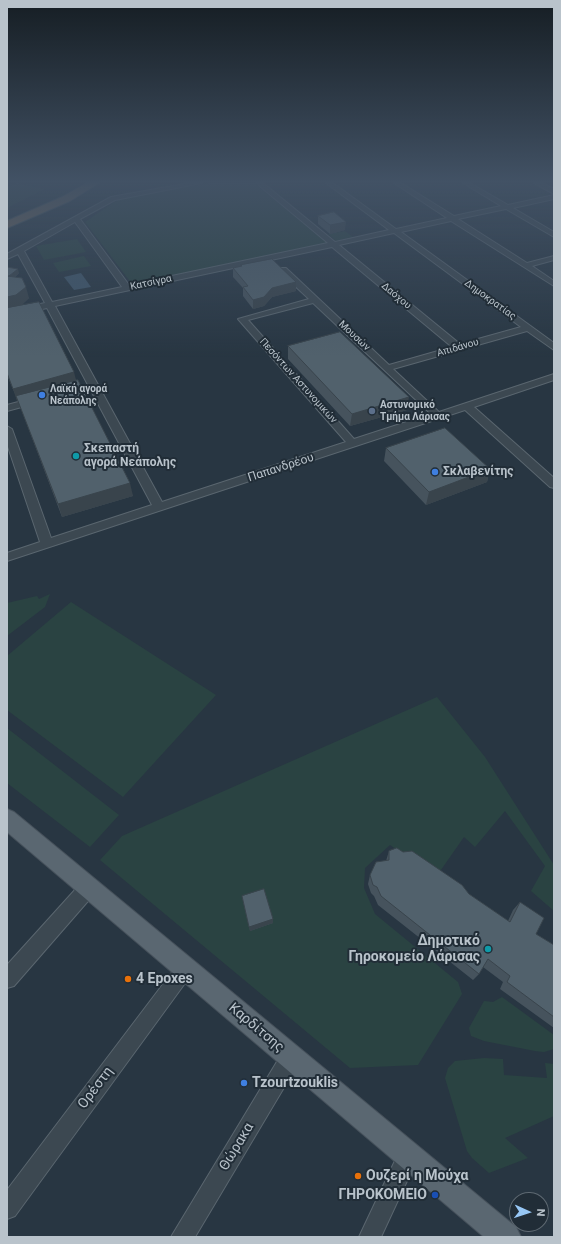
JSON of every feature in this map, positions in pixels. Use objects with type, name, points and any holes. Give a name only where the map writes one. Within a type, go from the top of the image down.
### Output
[{"type":"main road","name":"Καρδίτσης","points":[[8,823],[89,887],[506,1237]]},
{"type":"street","points":[[7,257],[36,241]]},
{"type":"street","points":[[93,241],[127,288]]},
{"type":"street","name":"Δαόχου","points":[[330,241],[459,348]]},
{"type":"street","name":"Κατσίγρα","points":[[7,314],[347,241]]},
{"type":"street","name":"Δημοκρατίας","points":[[410,241],[554,346]]},
{"type":"street","points":[[487,241],[554,284]]},
{"type":"street","points":[[20,250],[50,305],[89,387],[159,507]]},
{"type":"street","name":"Μουσών","points":[[270,258],[437,415]]},
{"type":"street","points":[[525,266],[554,258]]},
{"type":"street","name":"Πεσόντων Αστυνομικών","points":[[316,300],[242,319],[353,444]]},
{"type":"street","name":"Απιδάνου","points":[[387,368],[528,328]]},
{"type":"street","name":"Παπανδρέου","points":[[7,556],[554,377]]},
{"type":"street","points":[[7,408],[50,397]]},
{"type":"street","points":[[467,406],[554,484]]},
{"type":"street","points":[[7,429],[47,544]]},
{"type":"street","points":[[7,979],[89,887]]},
{"type":"street","name":"Ορέστη","points":[[7,1208],[185,968]]},
{"type":"street","name":"Θώρακα","points":[[182,1237],[291,1057]]},
{"type":"street","points":[[370,1237],[408,1155]]},
{"type":"green space","points":[[65,241],[78,241],[86,252],[44,260],[36,246]]},
{"type":"green space","points":[[99,241],[325,241],[327,243],[132,284]]},
{"type":"green space","points":[[84,256],[91,266],[59,272],[53,263]]},
{"type":"green space","points":[[50,594],[45,607],[7,636],[7,603],[37,596],[39,599]]},
{"type":"green space","points":[[71,602],[216,695],[123,797],[7,710],[7,656]]},
{"type":"green space","points":[[437,697],[485,757],[554,865],[554,911],[531,891],[545,866],[505,811],[475,847],[464,837],[436,877],[390,845],[365,868],[364,888],[375,914],[458,982],[462,994],[418,1065],[350,1068],[100,860],[122,836]]},
{"type":"green space","points":[[7,728],[119,815],[90,847],[7,783]]},
{"type":"green space","points":[[502,997],[554,1035],[554,1049],[544,1052],[535,1051],[484,1041],[471,1036],[469,1028],[484,1001],[493,1002]]},
{"type":"green space","points":[[484,1058],[503,1059],[504,1075],[547,1078],[545,1063],[554,1064],[554,1116],[505,1138],[528,1158],[489,1173],[472,1158],[467,1151],[445,1078],[448,1068],[455,1061]]},
{"type":"water","points":[[81,273],[91,287],[74,290],[64,277]]},
{"type":"building","points":[[272,259],[296,282],[272,288],[264,297],[253,300],[243,287],[248,286],[233,268]]},
{"type":"building","points":[[7,267],[18,269],[7,276]]},
{"type":"building","points":[[7,276],[22,278],[26,287],[16,295],[7,297]]},
{"type":"building","points":[[39,302],[74,372],[13,389],[7,373],[7,308]]},
{"type":"building","points":[[340,332],[409,397],[352,414],[288,346]]},
{"type":"building","name":"Σκεπαστή αγορά Νεάπολης","points":[[78,380],[130,483],[58,504],[16,396]]},
{"type":"building","name":"Σκλαβενίτης","points":[[445,428],[490,469],[429,492],[386,448]]},
{"type":"building","name":"Δημοτικό Γηροκομείο Λάρισας","points":[[397,848],[403,852],[412,851],[462,885],[469,894],[510,922],[520,902],[544,918],[536,934],[554,945],[554,1017],[507,982],[510,976],[488,959],[479,974],[381,896],[377,887],[373,885],[370,875],[376,862],[389,860],[389,851]]},
{"type":"building","points":[[264,889],[273,919],[249,927],[242,896]]},
{"type":"place","name":"Λαϊκή αγορά Νεάπολης","points":[[42,395]]},
{"type":"place","name":"Αστυνομικό Τμήμα Λάρισας","points":[[372,411]]},
{"type":"place","name":"Σκεπαστή αγορά Νεάπολης","points":[[76,456]]},
{"type":"place","name":"Σκλαβενίτης","points":[[435,472]]},
{"type":"place","name":"Δημοτικό Γηροκομείο Λάρισας","points":[[488,949]]},
{"type":"place","name":"4 Epoxes","points":[[128,979]]},
{"type":"place","name":"Tzourtzouklis","points":[[244,1083]]},
{"type":"place","name":"Ουζερί η Μούχα","points":[[358,1176]]},
{"type":"place","name":"ΓΗΡΟΚΟΜΕΙΟ","points":[[435,1195]]}]
